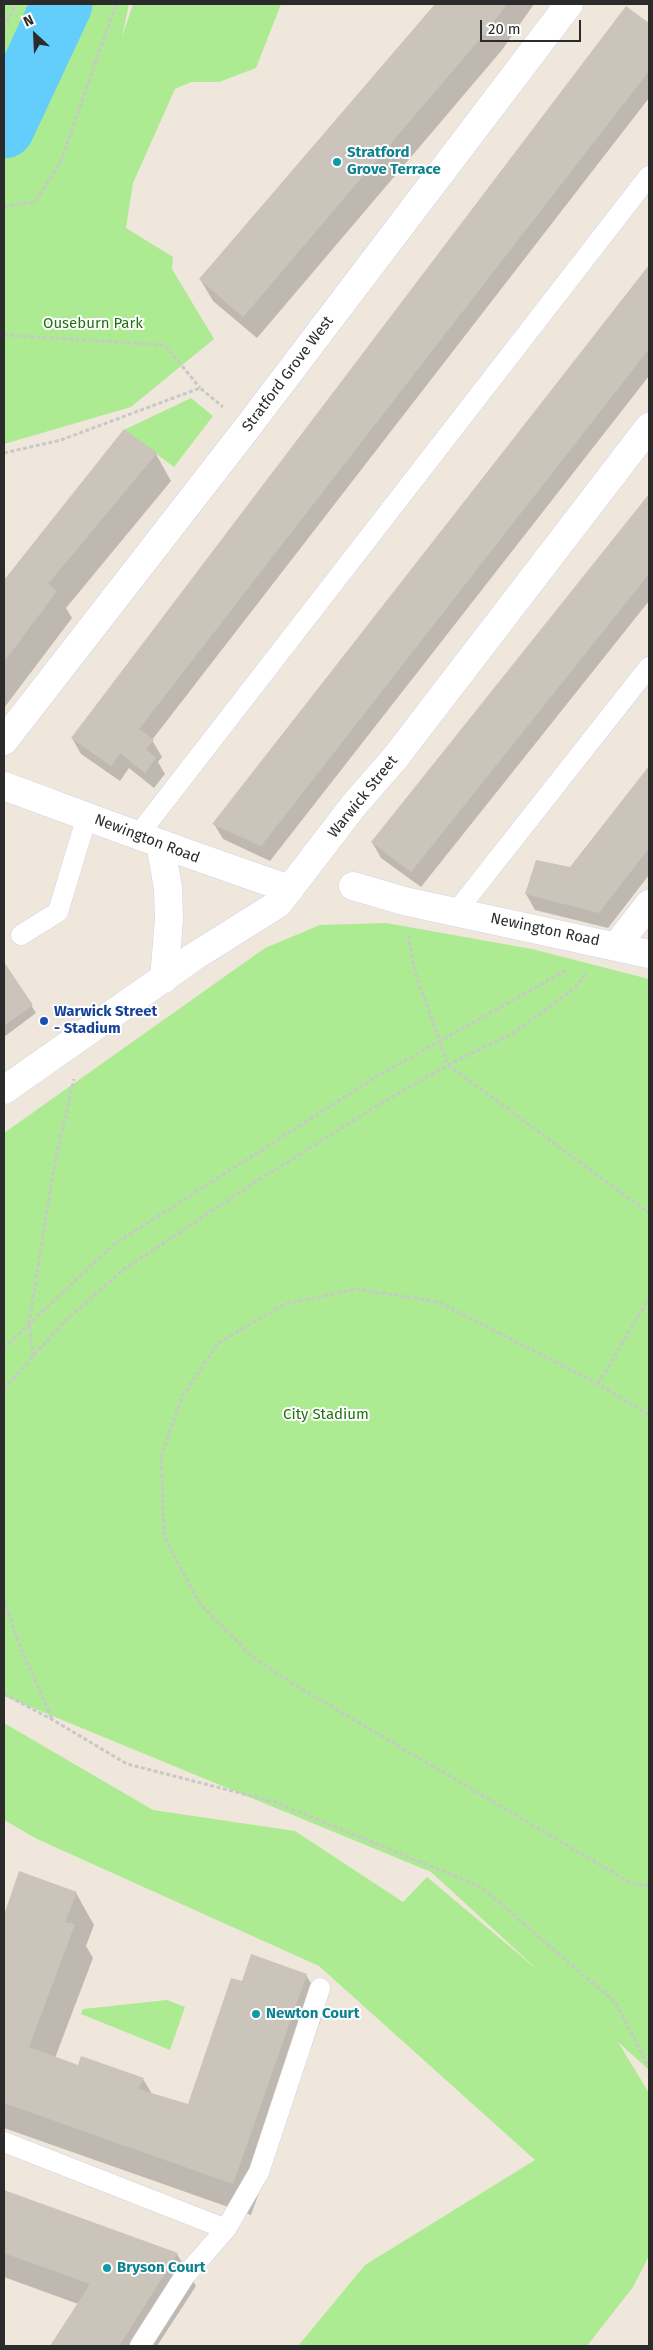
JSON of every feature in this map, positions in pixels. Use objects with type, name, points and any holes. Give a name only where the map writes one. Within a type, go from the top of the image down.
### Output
[{"type":"street","name":"Stratford Grove West","points":[[4,741],[247,428],[570,4]]},
{"type":"street","name":"Warwick Street","points":[[4,1090],[164,979],[278,904],[354,805],[401,750],[649,427]]},
{"type":"street","name":"Newington Road","points":[[4,786],[290,890]]},
{"type":"street","points":[[149,839],[168,888],[169,919],[164,979]]},
{"type":"street","name":"Newington Road","points":[[353,886],[404,901],[617,945],[649,954]]},
{"type":"street","points":[[617,945],[649,904]]},
{"type":"lane","points":[[149,839],[649,176]]},
{"type":"lane","points":[[456,912],[649,667]]},
{"type":"lane","points":[[21,935],[58,912],[87,816]]},
{"type":"lane","points":[[140,2346],[184,2277],[226,2229],[259,2172],[320,1988]]},
{"type":"lane","points":[[4,2142],[226,2229]]},
{"type":"path","points":[[4,28],[16,4]]},
{"type":"path","points":[[4,206],[35,202],[61,161],[116,4]]},
{"type":"path","points":[[4,335],[165,345],[200,388],[247,428]]},
{"type":"path","points":[[4,453],[61,440],[200,388]]},
{"type":"path","points":[[404,901],[415,972],[448,1065],[649,1214]]},
{"type":"path","points":[[4,1388],[63,1323],[123,1270],[249,1186],[378,1105],[448,1065],[513,1033],[575,988],[593,964],[617,945]]},
{"type":"path","points":[[4,1348],[113,1246],[376,1077],[568,969],[577,968]]},
{"type":"path","points":[[33,1356],[29,1323],[54,1167],[85,1034]]},
{"type":"path","points":[[649,1415],[598,1384],[439,1302],[356,1288],[285,1304],[218,1343],[182,1397],[161,1456],[164,1537],[200,1604],[254,1658],[300,1688],[631,1883],[649,1886]]},
{"type":"path","points":[[598,1384],[649,1298]]},
{"type":"path","points":[[4,1600],[20,1646],[53,1720]]},
{"type":"path","points":[[4,1694],[53,1720],[127,1764],[275,1802],[481,1886],[616,2003],[649,2067]]},
{"type":"green space","name":"Ouseburn Park","points":[[4,4],[129,4],[122,37],[133,4],[281,4],[256,68],[219,82],[191,82],[175,89],[133,183],[126,228],[173,257],[172,269],[214,339],[131,407],[4,444]]},
{"type":"green space","points":[[191,398],[213,416],[174,467],[124,430]]},
{"type":"green space","name":"City Stadium","points":[[386,923],[532,949],[649,979],[649,2070],[618,2042],[649,2093],[649,2256],[633,2287],[587,2346],[298,2346],[365,2265],[535,2160],[319,1966],[37,1839],[4,1820],[4,1723],[153,1810],[295,1831],[403,1902],[427,1877],[539,1971],[431,1872],[4,1696],[4,1133],[265,948],[320,925]]},
{"type":"green space","points":[[167,2000],[185,2007],[170,2050],[81,2014],[83,2009]]},
{"type":"building","name":"Stratford Grove Terrace","points":[[435,4],[507,4],[490,27],[243,317],[199,279]]},
{"type":"building","points":[[626,6],[649,23],[649,71],[139,729],[154,740],[146,749],[156,758],[145,773],[120,753],[111,766],[71,738]]},
{"type":"building","points":[[649,265],[649,349],[261,846],[212,824]]},
{"type":"building","points":[[124,429],[157,453],[48,584],[57,591],[4,662],[4,580]]},
{"type":"building","points":[[649,494],[649,574],[411,872],[371,842]]},
{"type":"building","points":[[649,766],[649,848],[599,913],[525,894],[536,860],[570,867]]},
{"type":"building","points":[[4,962],[33,1005],[4,1026]]},
{"type":"building","name":"Newton Court","points":[[19,1871],[77,1892],[65,1922],[75,1924],[29,2047],[78,2065],[81,2056],[144,2078],[138,2089],[188,2104],[231,1978],[242,1981],[251,1954],[307,1974],[233,2184],[4,2103],[4,1915]]},
{"type":"building","name":"Bryson Court","points":[[4,2190],[178,2253],[119,2346],[50,2346],[90,2284],[4,2253]]},
{"type":"waterway","points":[[4,128],[62,4]]},
{"type":"place","name":"Stratford Grove Terrace","points":[[337,162]]},
{"type":"place","name":"Warwick Street - Stadium","points":[[44,1021]]},
{"type":"place","name":"Newton Court","points":[[256,2014]]},
{"type":"place","name":"Bryson Court","points":[[107,2268]]}]
